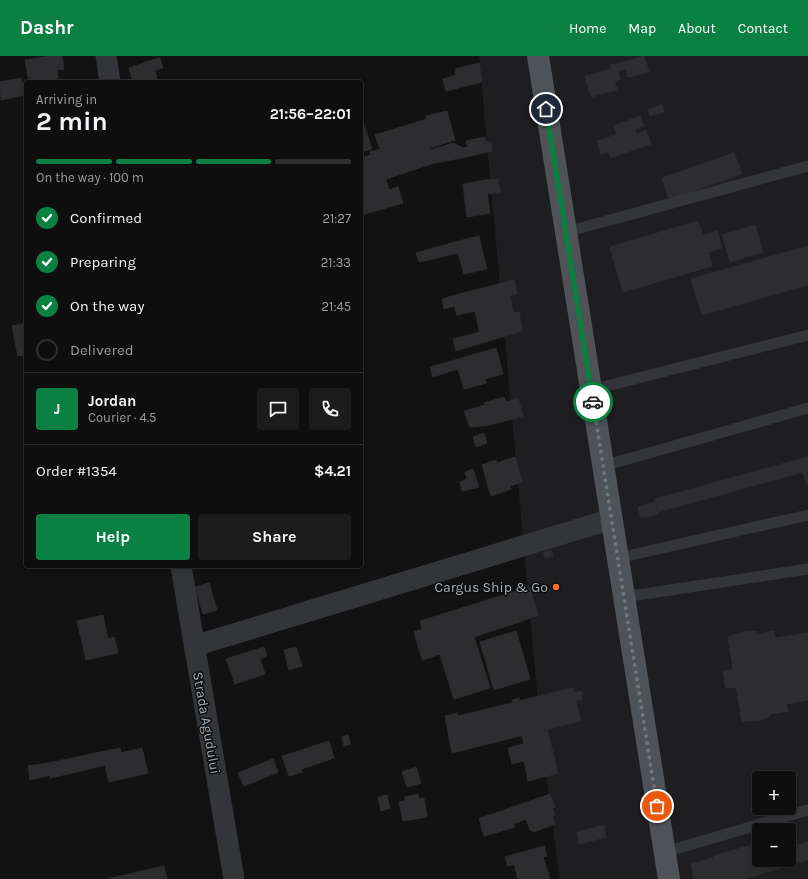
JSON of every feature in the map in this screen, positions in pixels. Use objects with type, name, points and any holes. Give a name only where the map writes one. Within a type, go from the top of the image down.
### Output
[{"type":"main road","points":[[538,56],[669,879]]},
{"type":"street","points":[[106,56],[110,80]]},
{"type":"street","points":[[194,646],[612,519]]},
{"type":"street","name":"Strada Agudului","points":[[181,568],[234,879]]},
{"type":"lane","points":[[566,232],[808,166]]},
{"type":"lane","points":[[591,390],[808,335]]},
{"type":"lane","points":[[603,466],[808,408]]},
{"type":"lane","points":[[618,558],[808,515]]},
{"type":"lane","points":[[624,597],[808,569]]},
{"type":"lane","points":[[665,852],[808,810]]},
{"type":"shaded area","points":[[479,56],[808,56],[808,879],[560,879],[542,747]]},
{"type":"building","points":[[62,56],[64,69],[57,70],[58,80],[29,80],[25,60]]},
{"type":"building","points":[[644,56],[649,72],[628,77],[624,62]]},
{"type":"building","points":[[160,58],[163,68],[155,70],[152,60]]},
{"type":"building","points":[[152,60],[157,80],[132,80],[129,68]]},
{"type":"building","points":[[624,62],[626,69],[618,72],[620,79],[615,81],[611,65]]},
{"type":"building","points":[[479,63],[482,82],[474,84],[471,65]]},
{"type":"building","points":[[471,65],[474,84],[458,88],[455,69]]},
{"type":"building","points":[[611,69],[617,90],[597,95],[595,88],[589,90],[585,76]]},
{"type":"building","points":[[456,75],[458,88],[446,91],[443,79]]},
{"type":"building","points":[[21,78],[24,95],[1,100],[0,82]]},
{"type":"building","points":[[595,88],[597,95],[592,97],[589,90]]},
{"type":"building","points":[[662,105],[664,112],[650,116],[648,110]]},
{"type":"building","points":[[447,111],[455,140],[430,148],[427,136],[431,134],[426,116]]},
{"type":"building","points":[[640,116],[644,126],[617,135],[614,126]]},
{"type":"building","points":[[427,119],[431,134],[380,149],[375,135]]},
{"type":"building","points":[[363,122],[372,149],[363,151]]},
{"type":"building","points":[[635,129],[641,147],[611,158],[608,152],[601,154],[597,141]]},
{"type":"building","points":[[646,130],[651,144],[641,147],[637,134]]},
{"type":"building","points":[[427,136],[434,163],[386,179],[378,153],[371,155],[370,152]]},
{"type":"building","points":[[485,137],[486,142],[491,144],[492,151],[466,157],[463,148],[468,147],[466,141]]},
{"type":"building","points":[[453,143],[463,148],[466,157],[435,163],[431,150]]},
{"type":"building","points":[[378,153],[389,190],[398,187],[403,203],[363,214],[363,157]]},
{"type":"building","points":[[734,153],[742,174],[699,189],[691,168]]},
{"type":"building","points":[[691,168],[699,189],[669,199],[662,178]]},
{"type":"building","points":[[498,179],[500,192],[488,194],[485,180]]},
{"type":"building","points":[[485,180],[490,213],[467,217],[463,184]]},
{"type":"building","points":[[698,221],[703,236],[717,231],[722,248],[708,252],[712,266],[623,292],[610,247]]},
{"type":"building","points":[[755,225],[763,252],[730,262],[722,235]]},
{"type":"building","points":[[479,236],[487,269],[464,274],[455,242]]},
{"type":"building","points":[[455,242],[458,253],[419,262],[416,253]]},
{"type":"building","points":[[808,246],[808,285],[702,315],[691,279]]},
{"type":"building","points":[[514,280],[517,294],[510,296],[513,313],[519,312],[522,331],[482,343],[471,291]]},
{"type":"building","points":[[471,291],[475,311],[457,315],[452,296]]},
{"type":"building","points":[[452,296],[455,306],[444,309],[442,299]]},
{"type":"building","points":[[24,323],[24,355],[18,356],[12,326]]},
{"type":"building","points":[[480,332],[482,343],[456,351],[453,339]]},
{"type":"building","points":[[496,348],[503,374],[485,379],[486,383],[464,389],[455,360]]},
{"type":"building","points":[[455,360],[458,369],[433,377],[430,367]]},
{"type":"building","points":[[504,397],[506,402],[518,398],[523,416],[490,425],[484,403]]},
{"type":"building","points":[[485,405],[490,425],[470,427],[464,411]]},
{"type":"building","points":[[484,433],[487,443],[476,447],[473,437]]},
{"type":"building","points":[[515,457],[522,482],[510,486],[509,483],[489,490],[482,465],[496,460],[497,463]]},
{"type":"building","points":[[808,457],[808,483],[806,484],[800,459]]},
{"type":"building","points":[[800,459],[803,472],[658,512],[655,499]]},
{"type":"building","points":[[473,469],[479,487],[462,491],[460,482],[467,479],[465,472]]},
{"type":"building","points":[[509,483],[511,489],[491,496],[489,490]]},
{"type":"building","points":[[655,502],[658,514],[641,518],[638,507]]},
{"type":"building","points":[[551,550],[553,556],[545,558],[544,552]]},
{"type":"building","points":[[209,583],[217,610],[203,614],[195,587]]},
{"type":"building","points":[[533,586],[531,592],[538,615],[520,622],[510,593]]},
{"type":"building","points":[[510,593],[520,622],[429,651],[420,621]]},
{"type":"building","points":[[103,615],[108,639],[114,637],[118,653],[86,660],[77,621]]},
{"type":"building","points":[[422,629],[428,647],[419,650],[414,632]]},
{"type":"building","points":[[516,631],[530,679],[494,690],[480,642]]},
{"type":"building","points":[[774,631],[775,638],[808,633],[808,700],[786,704],[788,711],[770,714],[767,718],[757,721],[742,721],[736,687],[726,688],[723,671],[733,669],[728,637],[742,632],[757,632],[757,634]]},
{"type":"building","points":[[474,637],[490,688],[454,699],[438,648]]},
{"type":"building","points":[[264,647],[267,656],[260,659],[265,674],[235,684],[226,659]]},
{"type":"building","points":[[296,647],[302,666],[289,670],[284,650]]},
{"type":"building","points":[[428,647],[429,651],[438,648],[440,654],[423,660],[419,650]]},
{"type":"building","points":[[573,688],[574,693],[581,691],[582,699],[576,701],[581,721],[452,753],[445,716],[457,713],[458,716],[512,703],[512,700],[519,698],[519,701]]},
{"type":"building","points":[[547,729],[558,773],[528,781],[524,761],[512,764],[508,748],[524,744],[522,736]]},
{"type":"building","points":[[348,735],[350,744],[344,746],[342,737]]},
{"type":"building","points":[[329,741],[334,758],[301,769],[296,752]]},
{"type":"building","points":[[120,748],[121,753],[142,748],[148,773],[109,782],[105,765],[85,770],[82,756]]},
{"type":"building","points":[[296,752],[302,772],[289,776],[282,756]]},
{"type":"building","points":[[82,756],[85,770],[50,778],[48,763]]},
{"type":"building","points":[[273,759],[278,772],[244,786],[238,773]]},
{"type":"building","points":[[48,763],[50,775],[30,780],[28,766]]},
{"type":"building","points":[[416,767],[421,783],[407,787],[402,772]]},
{"type":"building","points":[[418,794],[419,799],[424,798],[427,817],[403,821],[399,802],[405,801],[405,797]]},
{"type":"building","points":[[550,794],[555,807],[552,808],[555,815],[552,815],[555,824],[534,832],[530,830],[526,819],[513,824],[515,827],[495,833],[490,815]]},
{"type":"building","points":[[387,795],[390,808],[381,811],[378,797]]},
{"type":"building","points":[[490,815],[495,833],[484,836],[479,818]]},
{"type":"building","points":[[604,825],[606,837],[579,844],[577,832]]},
{"type":"building","points":[[808,842],[808,860],[796,864],[796,845]]},
{"type":"building","points":[[752,845],[752,867],[784,867],[743,879],[713,879],[709,859],[714,858],[713,856]]},
{"type":"building","points":[[544,846],[547,856],[508,866],[505,857]]},
{"type":"building","points":[[543,857],[550,879],[518,879],[514,864]]},
{"type":"building","points":[[709,859],[713,879],[694,879],[691,864]]},
{"type":"building","points":[[164,866],[167,879],[107,879]]},
{"type":"way so far","points":[[593,402],[657,806]]},
{"type":"place","name":"Cargus Ship & Go","points":[[556,587]]},
{"type":"route","points":[[546,109],[593,402]]}]
